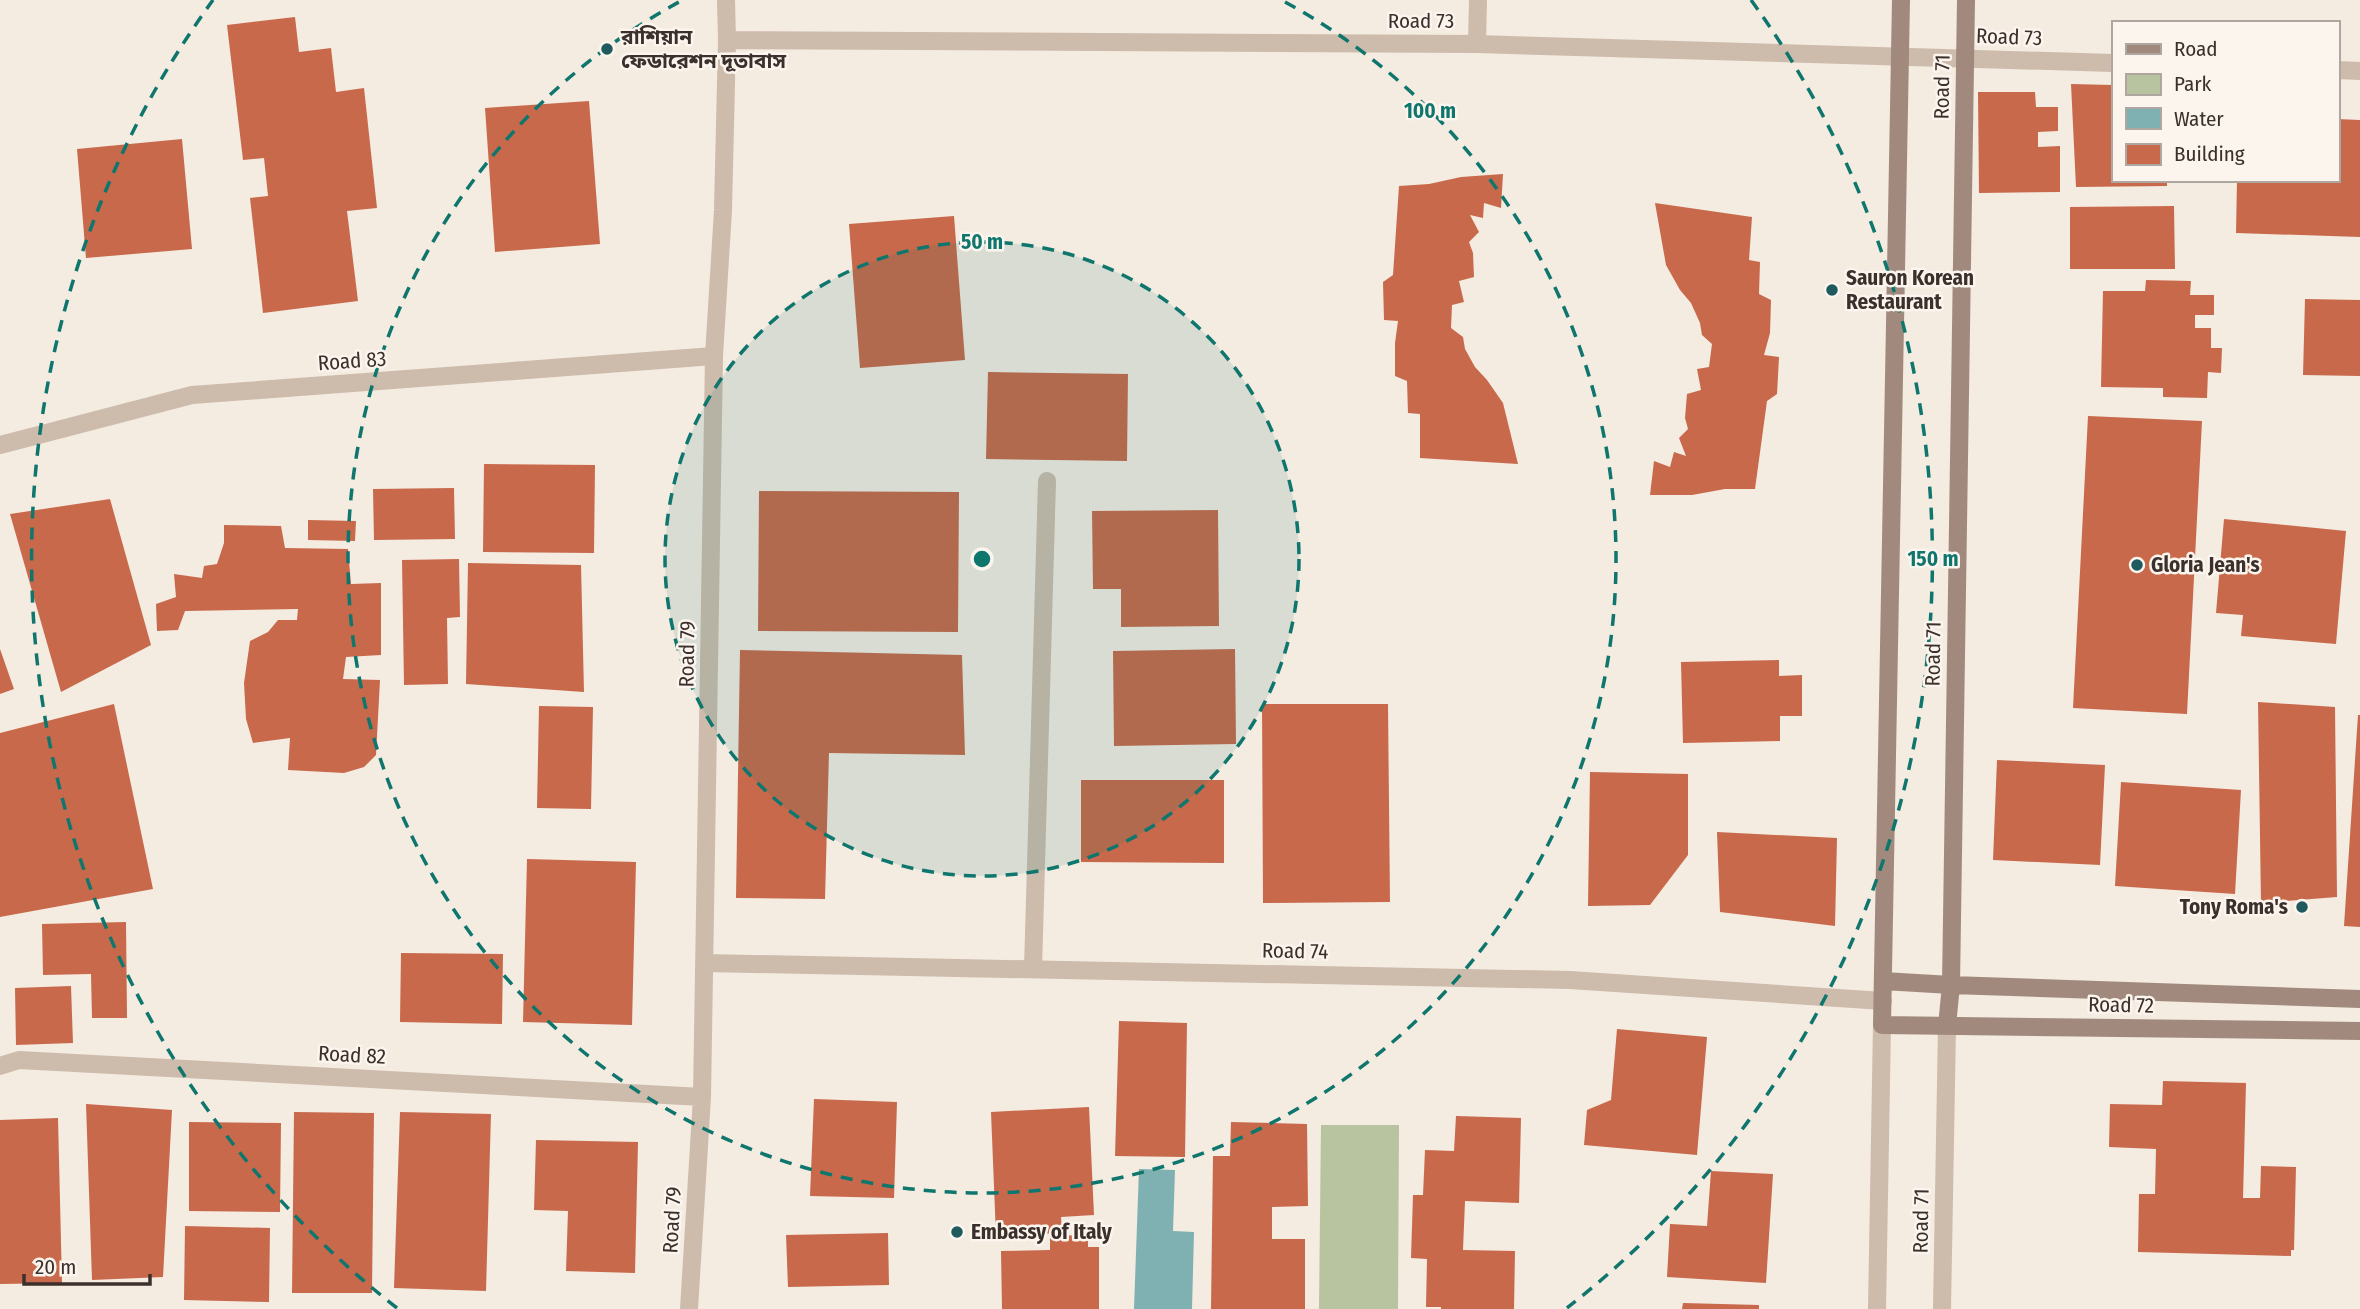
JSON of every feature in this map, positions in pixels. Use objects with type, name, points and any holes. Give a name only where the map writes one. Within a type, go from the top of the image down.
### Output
[{"type":"street","name":"Road 79","points":[[689,1309],[702,1097],[714,356],[723,210],[726,0]]},
{"type":"street","points":[[1477,44],[1478,0]]},
{"type":"street","name":"Road 71","points":[[1877,1309],[1901,0]]},
{"type":"street","name":"Road 71","points":[[1942,1309],[1947,1026],[1951,985],[1966,0]]},
{"type":"street","name":"Road 73","points":[[727,40],[1477,44],[2112,63]]},
{"type":"street","points":[[2339,70],[2360,71]]},
{"type":"street","name":"Road 83","points":[[0,445],[192,395],[714,356]]},
{"type":"street","points":[[1033,969],[1047,481]]},
{"type":"street","name":"Road 74","points":[[705,963],[1570,980],[1883,1001]]},
{"type":"street","name":"Road 72","points":[[1883,981],[2360,999]]},
{"type":"street","name":"Road 72","points":[[1882,1025],[2360,1031]]},
{"type":"street","name":"Road 82","points":[[0,1066],[19,1060],[702,1097]]},
{"type":"green space","points":[[1321,1125],[1399,1125],[1398,1309],[1319,1309]]},
{"type":"water","points":[[1139,1169],[1175,1170],[1173,1231],[1194,1232],[1192,1309],[1134,1309]]},
{"type":"building","points":[[295,17],[299,52],[331,48],[336,92],[364,88],[377,208],[347,211],[358,301],[263,313],[250,198],[268,196],[264,158],[243,160],[227,25]]},
{"type":"building","points":[[2071,84],[2112,85],[2112,182],[2167,182],[2167,186],[2076,187]]},
{"type":"building","points":[[1978,92],[2035,92],[2036,107],[2058,107],[2058,131],[2038,132],[2038,147],[2060,146],[2060,192],[1979,193]]},
{"type":"building","points":[[589,101],[600,244],[495,252],[485,108]]},
{"type":"building","points":[[2339,119],[2360,120],[2360,237],[2236,233],[2237,182],[2339,182]]},
{"type":"building","points":[[182,139],[192,249],[86,258],[77,149]]},
{"type":"building","points":[[1503,174],[1501,208],[1484,203],[1483,218],[1470,215],[1479,232],[1469,242],[1473,253],[1474,277],[1459,281],[1464,302],[1452,305],[1451,328],[1463,337],[1465,349],[1475,367],[1503,403],[1518,464],[1420,458],[1420,414],[1408,413],[1407,381],[1395,376],[1398,321],[1384,320],[1383,282],[1393,275],[1399,186]]},
{"type":"building","points":[[1655,203],[1752,217],[1749,260],[1760,262],[1759,294],[1771,300],[1770,333],[1764,355],[1779,357],[1777,394],[1767,401],[1755,489],[1725,489],[1692,495],[1650,495],[1654,461],[1670,467],[1674,452],[1686,456],[1679,438],[1688,429],[1685,418],[1687,394],[1701,390],[1697,369],[1709,367],[1712,344],[1702,335],[1691,303],[1666,265]]},
{"type":"building","points":[[2174,206],[2175,269],[2070,269],[2070,207]]},
{"type":"building","points":[[954,216],[965,360],[860,368],[849,224]]},
{"type":"building","points":[[2146,280],[2191,281],[2190,295],[2214,295],[2214,315],[2195,315],[2195,328],[2211,328],[2211,348],[2222,348],[2221,373],[2208,372],[2207,398],[2163,397],[2163,388],[2101,387],[2103,291],[2145,291]]},
{"type":"building","points":[[2305,299],[2360,300],[2360,376],[2303,375]]},
{"type":"building","points":[[988,372],[1128,374],[1127,461],[986,459]]},
{"type":"building","name":"Gloria Jean's","points":[[2088,416],[2202,421],[2187,714],[2073,708]]},
{"type":"building","points":[[484,464],[595,465],[594,553],[483,552]]},
{"type":"building","points":[[454,488],[455,539],[374,540],[373,489]]},
{"type":"building","points":[[759,491],[959,492],[958,632],[758,631]]},
{"type":"building","points":[[110,499],[151,645],[61,692],[10,514]]},
{"type":"building","points":[[1218,510],[1219,626],[1121,627],[1121,589],[1093,589],[1092,511]]},
{"type":"building","points":[[2224,519],[2346,531],[2336,644],[2241,636],[2243,615],[2216,613]]},
{"type":"building","points":[[308,520],[356,521],[355,541],[308,540]]},
{"type":"building","points":[[224,525],[281,526],[285,548],[348,549],[351,584],[381,583],[381,655],[346,657],[343,679],[380,680],[376,755],[364,767],[344,773],[288,770],[290,738],[253,743],[246,719],[244,683],[250,641],[268,632],[278,620],[297,620],[298,609],[185,611],[178,630],[157,631],[156,604],[176,597],[174,574],[202,578],[204,566],[217,564],[224,543]]},
{"type":"building","points":[[459,559],[460,617],[447,618],[448,684],[404,685],[402,560]]},
{"type":"building","points":[[468,563],[581,565],[584,692],[466,684]]},
{"type":"building","points":[[0,649],[14,689],[0,694]]},
{"type":"building","points":[[1235,649],[1236,744],[1114,746],[1113,651]]},
{"type":"building","points":[[740,650],[962,655],[965,755],[829,753],[825,899],[736,898]]},
{"type":"building","points":[[1779,660],[1779,676],[1802,675],[1802,716],[1780,716],[1780,741],[1683,743],[1681,662]]},
{"type":"building","points":[[2258,702],[2335,707],[2337,897],[2261,903]]},
{"type":"building","points":[[114,704],[153,889],[0,917],[0,733]]},
{"type":"building","points":[[1262,704],[1388,704],[1390,902],[1263,903]]},
{"type":"building","points":[[539,706],[593,707],[591,809],[537,808]]},
{"type":"building","points":[[2360,715],[2360,927],[2344,926]]},
{"type":"building","points":[[1997,760],[2105,765],[2100,865],[1993,860]]},
{"type":"building","points":[[1590,772],[1688,774],[1688,855],[1650,905],[1588,906]]},
{"type":"building","points":[[1081,780],[1224,780],[1224,863],[1081,862]]},
{"type":"building","points":[[2121,782],[2241,790],[2235,894],[2115,886]]},
{"type":"building","points":[[1717,832],[1837,838],[1835,926],[1720,912]]},
{"type":"building","points":[[527,859],[636,862],[632,1025],[523,1022]]},
{"type":"building","points":[[126,922],[127,1018],[92,1018],[91,974],[43,975],[42,924]]},
{"type":"building","points":[[401,953],[503,954],[502,1024],[400,1022]]},
{"type":"building","points":[[71,986],[73,1043],[16,1045],[15,988]]},
{"type":"building","points":[[1119,1021],[1187,1023],[1185,1157],[1115,1156]]},
{"type":"building","points":[[1617,1029],[1707,1037],[1697,1155],[1584,1145],[1587,1110],[1611,1100]]},
{"type":"building","points":[[2163,1081],[2246,1083],[2243,1198],[2260,1198],[2261,1166],[2296,1167],[2294,1250],[2291,1250],[2291,1256],[2138,1252],[2139,1194],[2155,1194],[2156,1149],[2109,1147],[2110,1104],[2162,1105]]},
{"type":"building","points":[[814,1099],[897,1102],[894,1198],[810,1196]]},
{"type":"building","points":[[86,1104],[172,1110],[163,1277],[92,1280]]},
{"type":"building","points":[[1089,1107],[1094,1215],[1061,1217],[1062,1233],[996,1236],[991,1112]]},
{"type":"building","points":[[294,1112],[374,1113],[372,1293],[292,1293]]},
{"type":"building","points":[[400,1112],[491,1114],[486,1291],[394,1288]]},
{"type":"building","points":[[1456,1116],[1521,1118],[1519,1203],[1465,1201],[1463,1250],[1515,1251],[1514,1309],[1426,1307],[1427,1259],[1411,1258],[1413,1195],[1423,1195],[1425,1150],[1454,1151]]},
{"type":"building","points":[[58,1118],[62,1283],[0,1284],[0,1120]]},
{"type":"building","points":[[189,1122],[281,1123],[280,1212],[189,1211]]},
{"type":"building","points":[[1231,1122],[1307,1124],[1308,1206],[1272,1207],[1272,1239],[1305,1239],[1305,1309],[1211,1309],[1213,1156],[1230,1156]]},
{"type":"building","points":[[536,1140],[638,1142],[635,1273],[566,1271],[568,1211],[534,1210]]},
{"type":"building","points":[[1711,1171],[1773,1174],[1766,1283],[1667,1277],[1670,1224],[1707,1226]]},
{"type":"building","points":[[185,1226],[270,1228],[269,1302],[184,1300]]},
{"type":"building","points":[[888,1233],[889,1285],[788,1287],[786,1235]]},
{"type":"building","points":[[1088,1235],[1088,1247],[1099,1247],[1099,1309],[1002,1309],[1001,1251],[1050,1250],[1050,1236]]},
{"type":"building","points":[[1683,1303],[1759,1305],[1759,1309],[1682,1309]]},
{"type":"place","name":"রাশিয়ান ফেডারেশন দূতাবাস","points":[[607,49]]},
{"type":"place","name":"Sauron Korean Restaurant","points":[[1832,290]]},
{"type":"place","name":"Gloria Jean's","points":[[2137,565]]},
{"type":"place","name":"Tony Roma's","points":[[2302,907]]},
{"type":"place","name":"Embassy of Italy","points":[[957,1232]]}]
